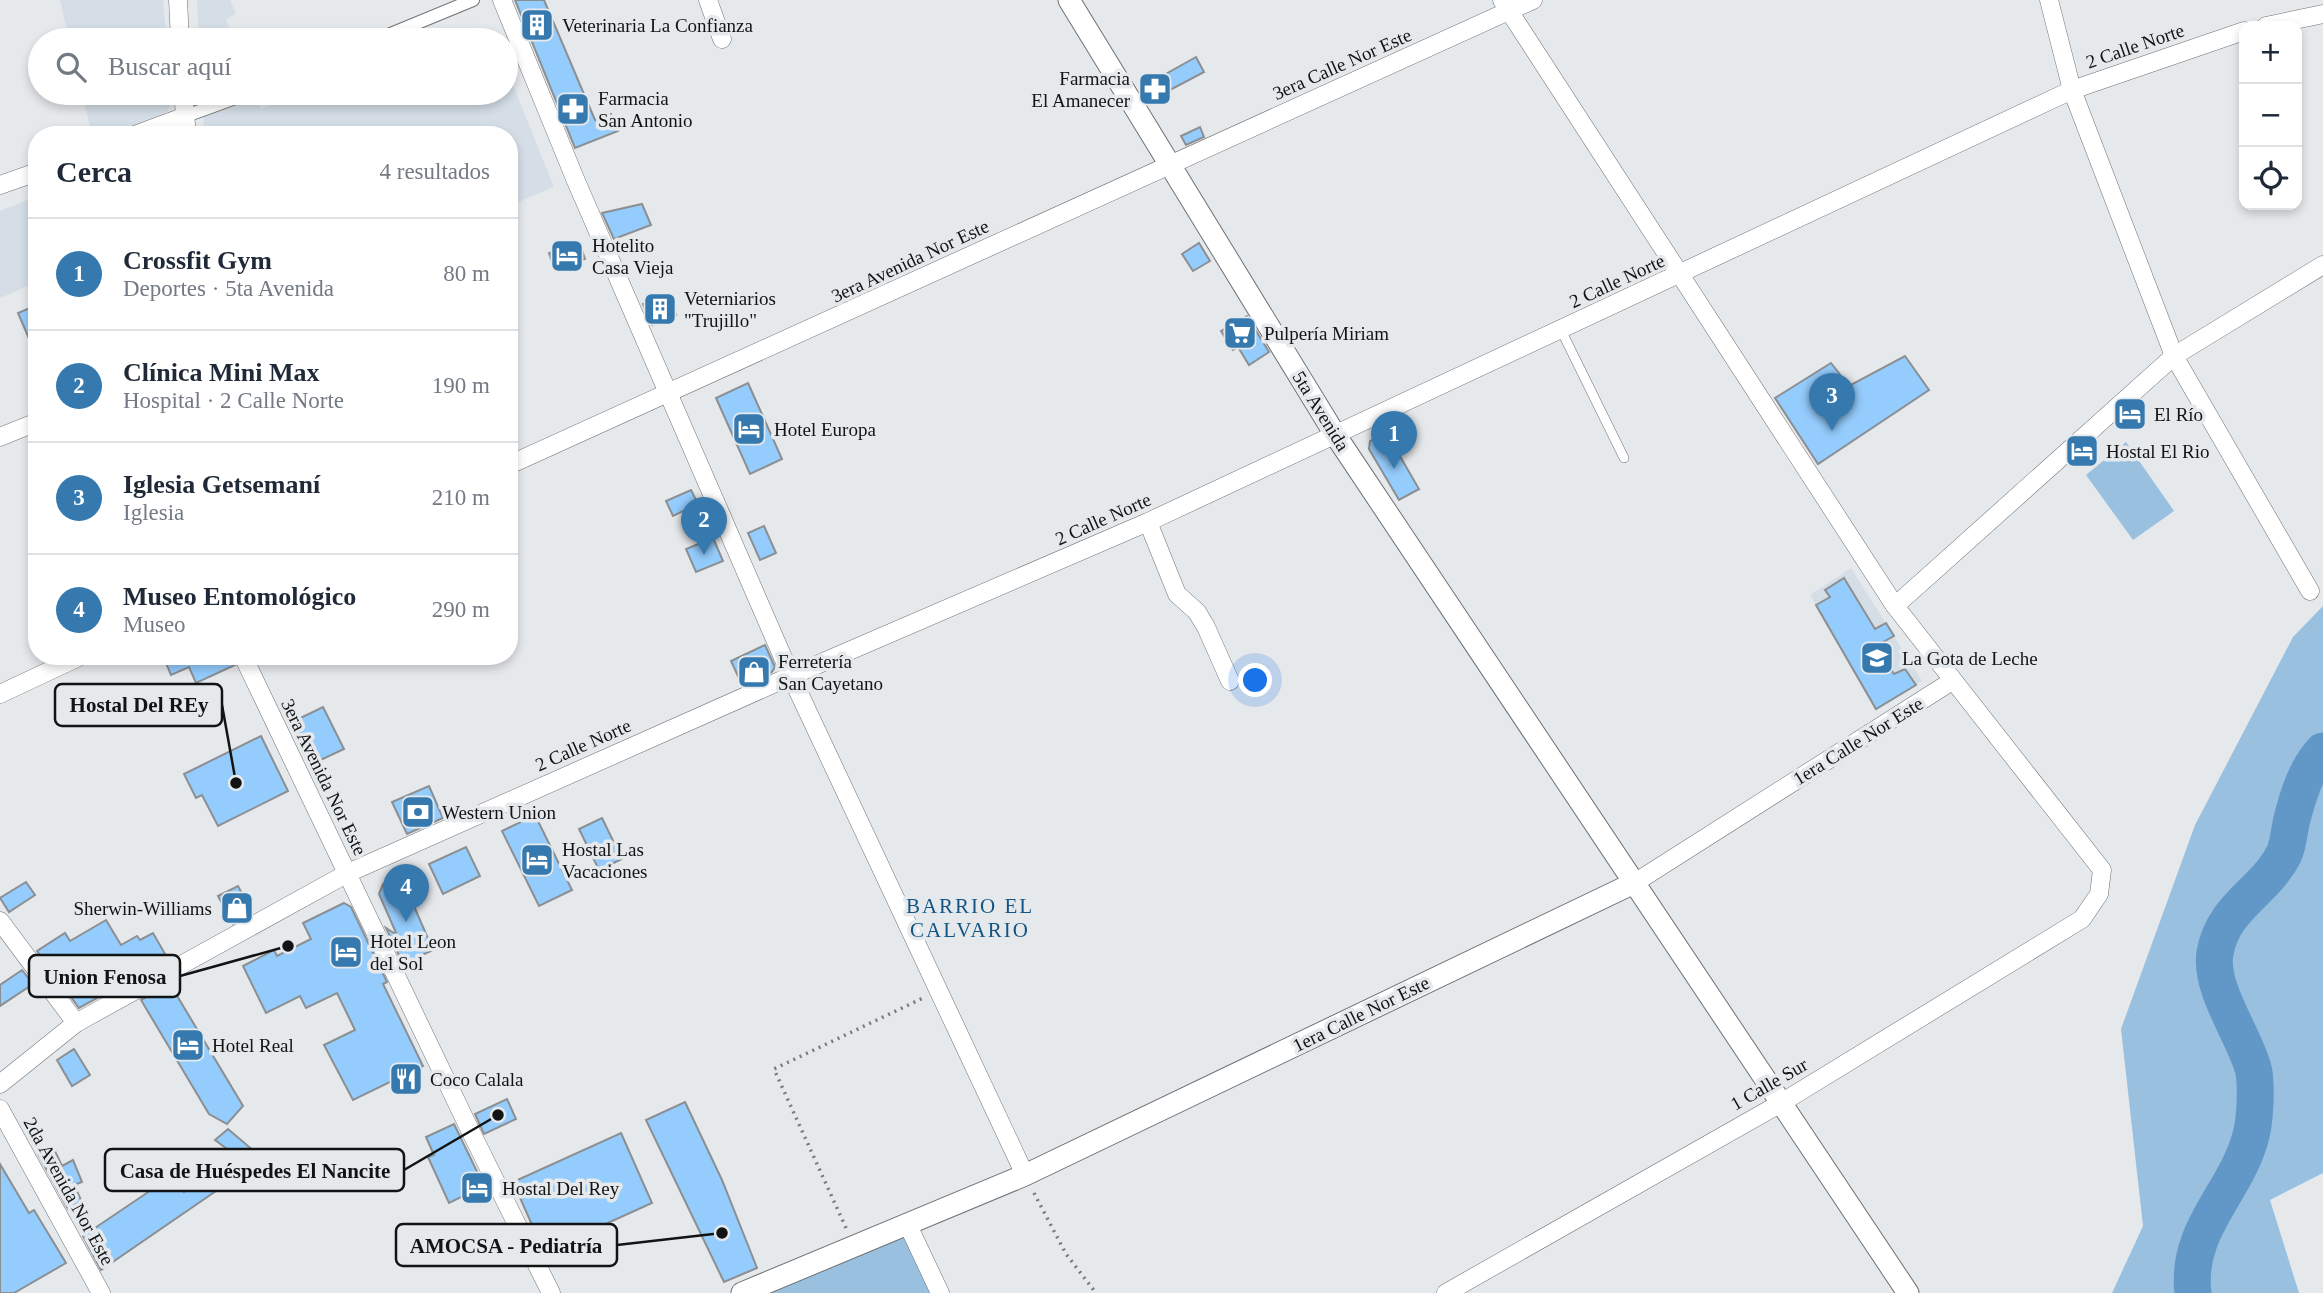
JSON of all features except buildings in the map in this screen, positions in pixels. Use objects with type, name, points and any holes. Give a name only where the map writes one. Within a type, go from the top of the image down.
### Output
[{"type":"street","points":[[178,0],[179,28]]},
{"type":"street","points":[[405,28],[473,0]]},
{"type":"street","points":[[502,0],[513,28]]},
{"type":"street","points":[[708,0],[722,39]]},
{"type":"street","name":"5ta Avenida","points":[[1069,0],[1336,436],[1908,1293]]},
{"type":"street","name":"3era Calle Nor Este","points":[[1168,165],[1505,5],[1533,0]]},
{"type":"street","points":[[2049,0],[2071,90],[2174,356],[2310,592]]},
{"type":"street","points":[[1505,5],[1895,606],[1952,681]]},
{"type":"street","points":[[2288,21],[2323,13]]},
{"type":"street","name":"2 Calle Norte","points":[[0,1084],[76,1023],[348,873],[1148,522],[2071,90],[2239,33]]},
{"type":"street","points":[[518,39],[576,181],[792,676],[1025,1175]]},
{"type":"street","points":[[185,105],[187,126]]},
{"type":"street","points":[[159,126],[216,105]]},
{"type":"street","name":"3era Avenida Nor Este","points":[[518,461],[1168,165]]},
{"type":"street","points":[[0,185],[28,175]]},
{"type":"street","points":[[1895,606],[2174,356],[2323,265]]},
{"type":"street","points":[[1,434],[28,425]]},
{"type":"street","points":[[1148,522],[1177,594],[1197,612],[1230,681]]},
{"type":"street","points":[[0,694],[62,665]]},
{"type":"street","name":"3era Avenida Nor Este","points":[[247,665],[551,1293]]},
{"type":"street","name":"1era Calle Nor Este","points":[[742,1293],[1025,1175],[1636,882],[1952,681]]},
{"type":"street","name":"1 Calle Sur","points":[[1446,1293],[1781,1103],[2082,919],[2099,894],[2102,870],[1952,681]]},
{"type":"street","points":[[0,920],[76,1023]]},
{"type":"street","name":"2da Avenida Nor Este","points":[[0,1109],[101,1293]]},
{"type":"street","points":[[907,1223],[940,1293]]},
{"type":"lane","points":[[1561,330],[1624,458]]},
{"type":"path","points":[[855,1245],[774,1069],[938,990]]},
{"type":"path","points":[[1025,1175],[1066,1254],[1096,1293]]},
{"type":"shaded area","points":[[60,0],[163,0],[166,28],[66,28]]},
{"type":"shaded area","points":[[197,0],[230,0],[236,14],[226,19],[229,28],[198,28]]},
{"type":"shaded area","points":[[518,98],[554,187],[518,202],[518,126],[204,126],[203,105],[260,105],[261,109],[270,105],[518,105]]},
{"type":"shaded area","points":[[85,105],[170,105],[168,111],[139,126],[90,126]]},
{"type":"shaded area","points":[[28,200],[28,286],[0,298],[0,211]]},
{"type":"shaded area","points":[[2126,442],[2174,511],[2133,540],[2086,475]]},
{"type":"shaded area","name":"La Gota de Leche","points":[[1851,568],[1922,681],[1876,709],[1810,595]]},
{"type":"shaded area","points":[[2323,606],[2323,1173],[2270,1200],[2299,1293],[2112,1293],[2143,1226],[2121,1029],[2195,825],[2293,637]]},
{"type":"shaded area","points":[[905,1235],[931,1293],[767,1293]]},
{"type":"waterway","points":[[2193,1293],[2197,1248],[2245,1152],[2255,1109],[2253,1068],[2217,981],[2215,953],[2226,923],[2266,879],[2284,854],[2302,785],[2323,751]]},
{"type":"place","name":"Veterinaria La Confianza","points":[[537,25]]},
{"type":"place","name":"Farmacia El Amanecer","points":[[1155,89]]},
{"type":"place","name":"Farmacia San Antonio","points":[[573,109]]},
{"type":"place","name":"Hotelito Casa Vieja","points":[[567,256]]},
{"type":"place","name":"Veterniarios \"Trujillo\"","points":[[660,309]]},
{"type":"place","name":"Pulpería Miriam","points":[[1240,333]]},
{"type":"place","name":"El Río","points":[[2130,414]]},
{"type":"place","name":"Hotel Europa","points":[[749,429]]},
{"type":"place","name":"Iglesia Getsemaní","points":[[1832,431]]},
{"type":"place","name":"Hostal El Rio","points":[[2082,451]]},
{"type":"place","name":"Crossfit Gym","points":[[1394,469]]},
{"type":"place","name":"Clínica Mini Max","points":[[704,555]]},
{"type":"place","name":"La Gota de Leche","points":[[1877,658]]},
{"type":"place","name":"Ferretería San Cayetano","points":[[754,672]]},
{"type":"place","name":"Hostal Del REy","points":[[236,783]]},
{"type":"place","name":"Western Union","points":[[418,812]]},
{"type":"place","name":"Hostal Las Vacaciones","points":[[537,860]]},
{"type":"place","name":"Sherwin-Williams","points":[[237,908]]},
{"type":"place","name":"Museo Entomológico","points":[[406,922]]},
{"type":"place","name":"Union Fenosa","points":[[288,946]]},
{"type":"place","name":"Hotel Leon del Sol","points":[[346,952]]},
{"type":"place","name":"Hotel Real","points":[[188,1045]]},
{"type":"place","name":"Coco Calala","points":[[406,1079]]},
{"type":"place","name":"Casa de Huéspedes El Nancite","points":[[498,1115]]},
{"type":"place","name":"Hostal Del Rey","points":[[477,1188]]},
{"type":"place","name":"AMOCSA - Pediatría","points":[[722,1233]]},
{"type":"district","name":"BARRIO EL CALVARIO","points":[[970,918]]}]
